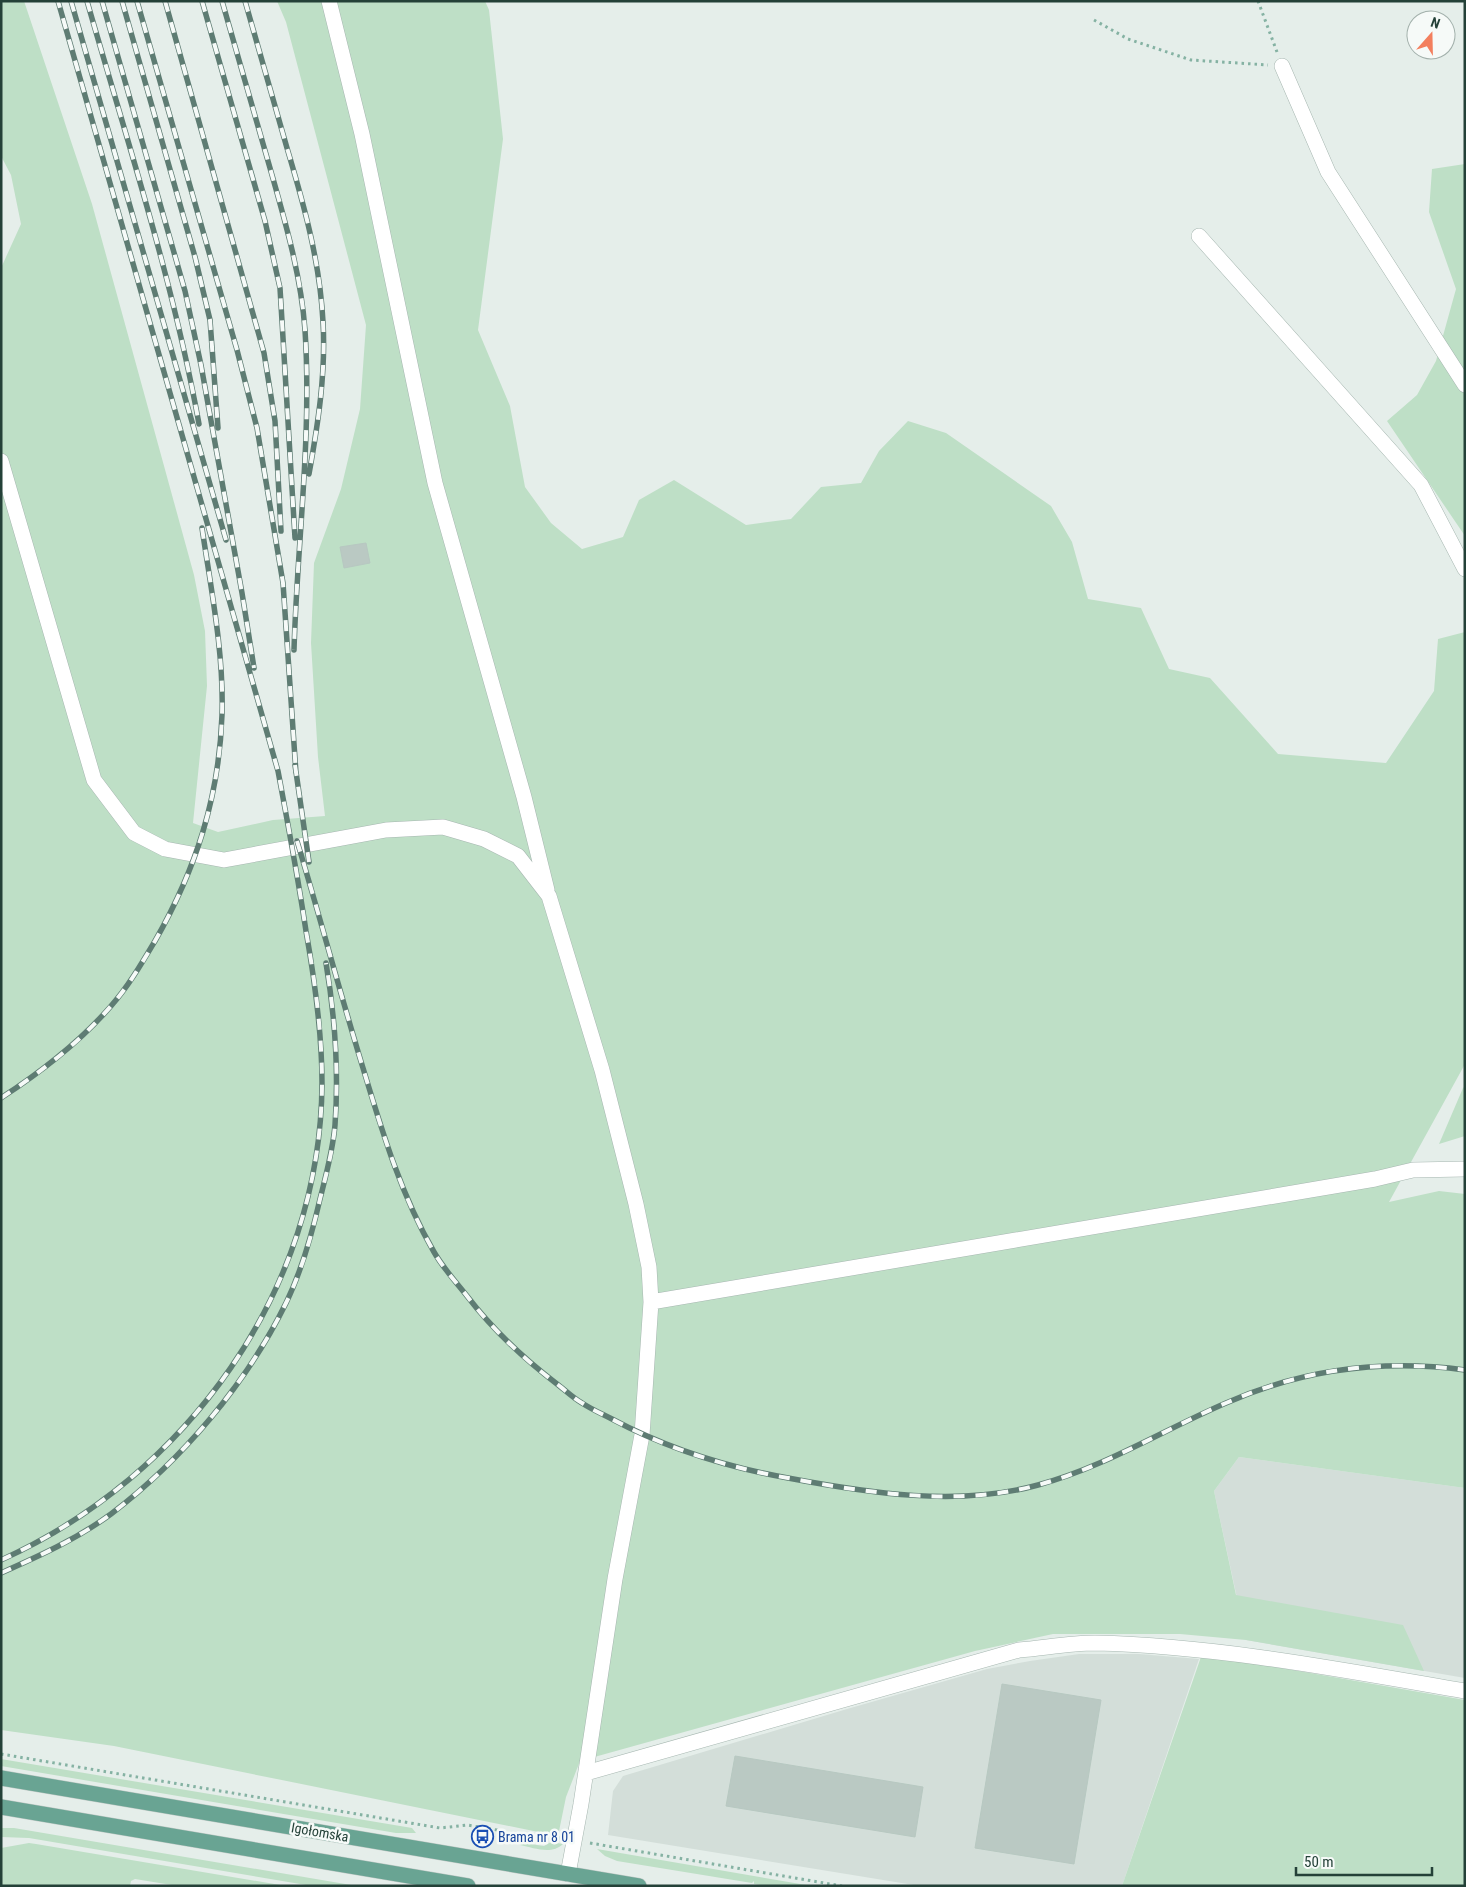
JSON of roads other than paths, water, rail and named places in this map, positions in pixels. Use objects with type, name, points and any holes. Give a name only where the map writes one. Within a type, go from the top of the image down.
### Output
[{"type":"main road","name":"Igołomska","points":[[1,1778],[639,1886]]},
{"type":"main road","name":"Igołomska","points":[[1,1806],[468,1886]]},
{"type":"lane","points":[[329,1],[362,134],[435,483],[524,797],[549,896],[602,1070],[636,1204],[649,1267],[651,1302],[642,1435],[616,1579],[586,1773],[568,1874]]},
{"type":"lane","points":[[1282,66],[1328,172],[1465,385]]},
{"type":"lane","points":[[1199,236],[1421,485],[1465,570]]},
{"type":"lane","points":[[1,461],[94,780],[134,833],[165,849],[224,860],[386,830],[443,827],[484,839],[518,856],[549,896]]},
{"type":"lane","points":[[651,1302],[1375,1179],[1413,1170],[1465,1169]]},
{"type":"lane","points":[[586,1773],[1019,1650],[1084,1644],[1195,1649],[1342,1670],[1465,1691]]},
{"type":"lane","points":[[1,1815],[18,1809]]},
{"type":"railway","points":[[1,1560],[68,1524],[129,1479],[184,1427],[231,1368],[269,1303],[298,1233],[316,1159],[322,1083],[321,1044],[315,988],[278,771],[58,1]]},
{"type":"railway","points":[[71,1],[226,540]]},
{"type":"railway","points":[[87,1],[163,264],[199,424]]},
{"type":"railway","points":[[102,1],[185,291],[201,365],[254,668]]},
{"type":"railway","points":[[122,1],[195,257],[210,320],[218,428]]},
{"type":"railway","points":[[137,1],[237,350],[257,428],[283,583],[296,773]]},
{"type":"railway","points":[[165,1],[264,353],[275,421],[281,531]]},
{"type":"railway","points":[[202,1],[265,221],[280,288],[295,538]]},
{"type":"railway","points":[[222,1],[287,228],[303,309],[307,370],[307,410],[294,650]]},
{"type":"railway","points":[[245,1],[310,234],[321,300],[324,341],[322,379],[309,474]]},
{"type":"railway","points":[[1,1098],[31,1078],[73,1045],[99,1020],[117,999],[134,975],[170,914],[203,832],[216,775],[220,746],[222,692],[219,645],[202,528]]},
{"type":"railway","points":[[295,765],[309,862]]},
{"type":"railway","points":[[297,841],[385,1139],[402,1185],[434,1252],[441,1264],[487,1320],[532,1364],[585,1405],[631,1429],[674,1447],[719,1462],[818,1484],[881,1493],[945,1496],[977,1495],[1008,1492],[1063,1477],[1110,1458],[1226,1403],[1284,1382],[1313,1375],[1373,1367],[1434,1367],[1465,1370]]},
{"type":"railway","points":[[1,1573],[85,1531],[111,1514],[163,1470],[187,1445],[232,1391],[270,1333],[286,1303],[306,1252],[333,1144],[336,1064],[334,1023],[326,963]]},
{"type":"place","name":"Brama nr 8 01","points":[[482,1837]]}]
